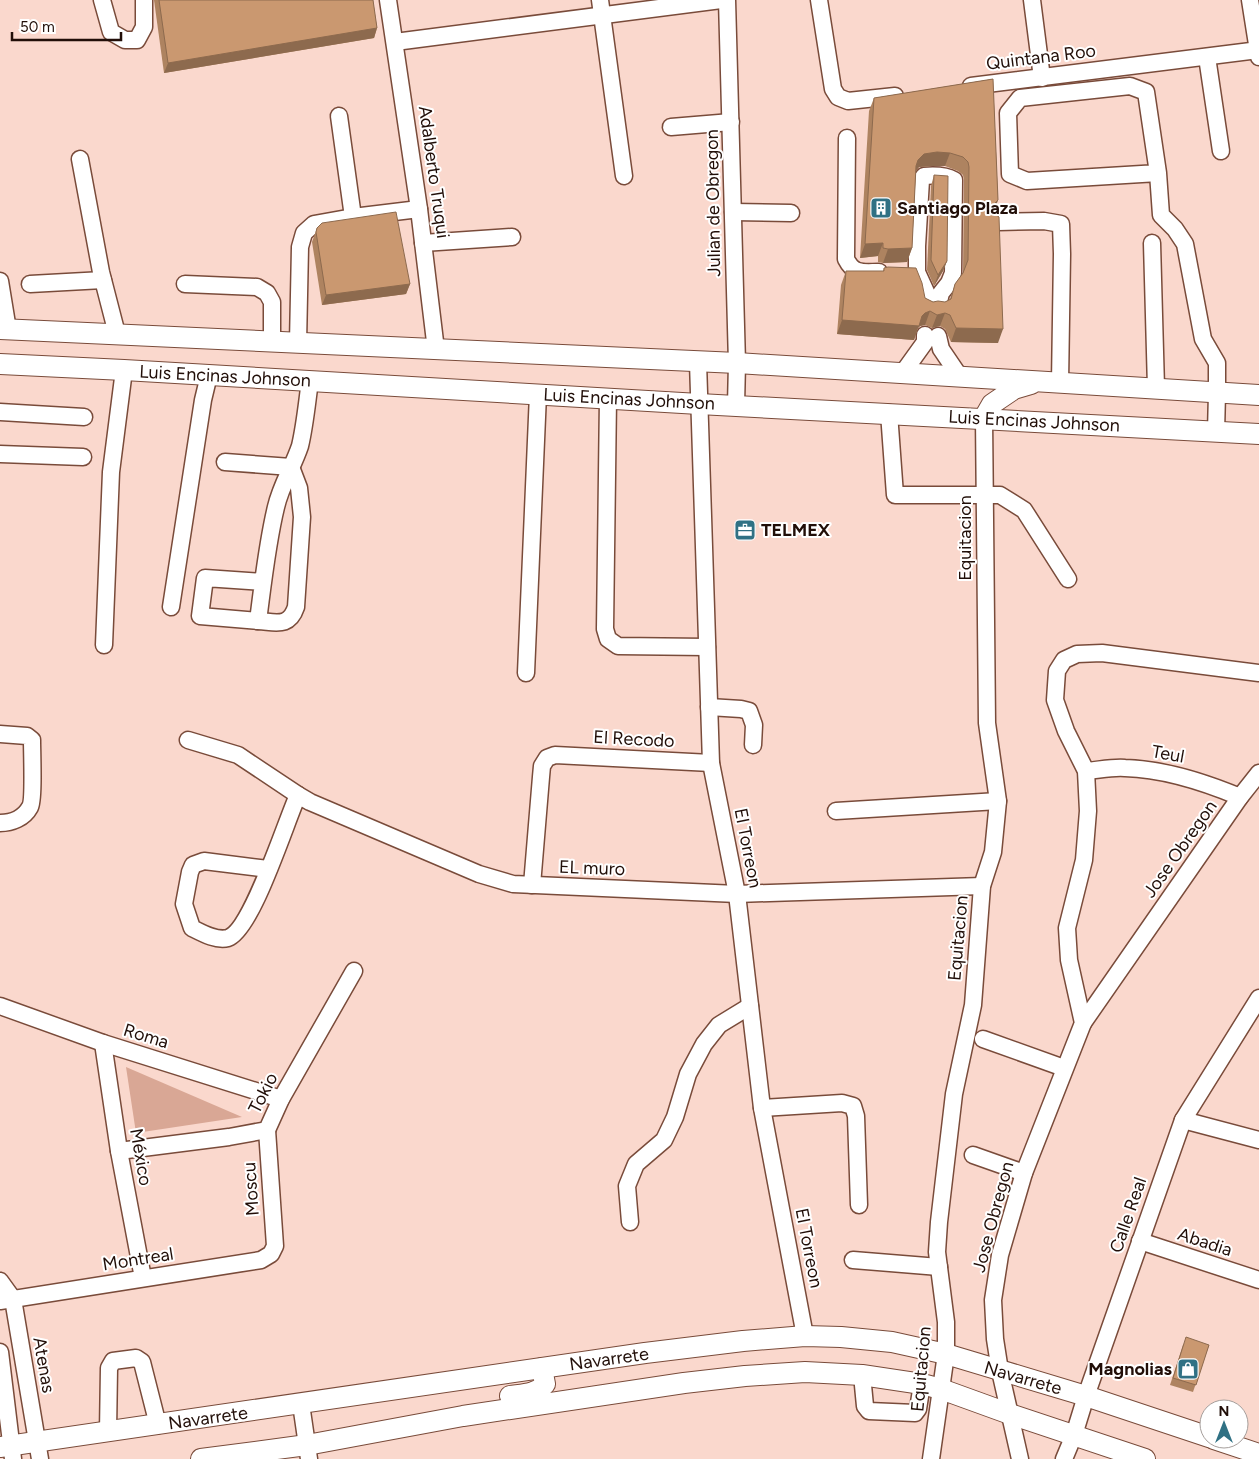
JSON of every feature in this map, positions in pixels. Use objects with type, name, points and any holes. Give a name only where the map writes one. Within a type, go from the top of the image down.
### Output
[{"type":"main road","name":"Luis Encinas Johnson","points":[[4,330],[737,363],[1259,395]]},
{"type":"main road","name":"Luis Encinas Johnson","points":[[0,364],[1259,434]]},
{"type":"main road","points":[[984,418],[992,404],[1014,389],[1038,382]]},
{"type":"main road","name":"Navarrete","points":[[8,1451],[39,1451],[108,1432],[542,1368],[743,1341],[805,1336],[892,1342],[946,1354],[1086,1396],[1199,1434]]},
{"type":"main road","points":[[462,1416],[480,1400],[531,1393],[541,1389],[545,1384],[542,1368]]},
{"type":"main road","name":"Navarrete","points":[[201,1459],[308,1452],[462,1416],[684,1383],[805,1372],[862,1375],[932,1386],[1145,1459]]},
{"type":"main road","points":[[1244,1449],[1259,1454]]},
{"type":"street","points":[[102,0],[111,32],[125,40],[136,40],[144,27],[144,0]]},
{"type":"street","name":"Adalberto Truqui","points":[[388,0],[419,209],[436,350]]},
{"type":"street","points":[[395,42],[600,7],[721,0]]},
{"type":"street","name":"Julian de Obregon","points":[[727,0],[737,363],[736,405]]},
{"type":"street","points":[[819,0],[833,89],[838,97],[848,101],[914,94]]},
{"type":"street","points":[[1032,0],[1042,78]]},
{"type":"street","points":[[1250,0],[1258,52]]},
{"type":"street","points":[[600,7],[624,176]]},
{"type":"street","name":"Quintana Roo","points":[[952,88],[1258,52]]},
{"type":"street","points":[[1207,57],[1221,151]]},
{"type":"street","points":[[1158,173],[1027,182],[1010,174],[1008,113],[1020,98],[1130,86],[1146,92],[1158,173],[1161,215],[1175,229],[1185,244],[1203,339],[1217,363],[1216,432]]},
{"type":"street","points":[[339,116],[353,217]]},
{"type":"street","points":[[671,127],[731,122]]},
{"type":"street","points":[[848,138],[846,260],[850,268],[860,272],[896,272],[934,300],[949,283],[952,273],[954,180],[949,177],[924,176],[922,180],[917,246],[896,272]]},
{"type":"street","points":[[80,159],[103,280],[117,334]]},
{"type":"street","points":[[298,343],[300,247],[304,233],[314,224],[419,209]]},
{"type":"street","points":[[733,212],[791,213]]},
{"type":"street","points":[[998,222],[1044,221],[1061,224],[1060,383]]},
{"type":"street","points":[[423,243],[512,237]]},
{"type":"street","points":[[1152,243],[1156,388]]},
{"type":"street","points":[[30,284],[103,280]]},
{"type":"street","points":[[0,281],[4,330]]},
{"type":"street","points":[[185,284],[257,287],[267,293],[272,302],[272,342]]},
{"type":"street","points":[[902,374],[925,342],[932,336],[960,377]]},
{"type":"street","name":"El Torreon","points":[[698,362],[711,763],[737,894],[762,1108],[805,1336]]},
{"type":"street","points":[[104,644],[111,472],[124,370]]},
{"type":"street","points":[[172,607],[203,400],[209,375]]},
{"type":"street","points":[[258,621],[268,543],[276,505],[300,445],[310,381]]},
{"type":"street","points":[[526,673],[538,394]]},
{"type":"street","points":[[608,398],[605,629],[608,639],[618,646],[707,647]]},
{"type":"street","points":[[0,412],[84,417]]},
{"type":"street","points":[[889,413],[895,495],[1000,495],[1024,510],[1068,579]]},
{"type":"street","name":"Equitacion","points":[[931,1459],[932,1386],[946,1354],[946,1322],[937,1252],[939,1222],[954,1094],[973,1005],[982,886],[993,852],[998,801],[987,723],[984,418]]},
{"type":"street","points":[[0,454],[83,457]]},
{"type":"street","points":[[225,462],[291,467]]},
{"type":"street","points":[[263,582],[205,578],[200,616],[281,623],[293,616],[296,607],[302,518],[299,488],[291,467]]},
{"type":"street","points":[[1083,1023],[1069,960],[1067,928],[1084,860],[1088,811],[1086,771],[1066,731],[1055,700],[1057,671],[1064,660],[1078,654],[1102,653],[1259,673]]},
{"type":"street","points":[[709,707],[741,709],[749,712],[754,725],[753,745]]},
{"type":"street","points":[[0,734],[27,736],[32,740],[31,806],[24,816],[9,823],[0,823]]},
{"type":"street","name":"EL muro","points":[[188,740],[238,756],[310,802],[479,874],[513,884],[737,894],[982,886]]},
{"type":"street","name":"El Recodo","points":[[532,885],[542,766],[547,758],[555,755],[711,763]]},
{"type":"street","name":"Teul","points":[[1086,771],[1125,768],[1176,774],[1240,797]]},
{"type":"street","name":"Jose Obregon","points":[[1020,1459],[1000,1371],[995,1339],[993,1300],[1000,1255],[1024,1173],[1083,1023],[1240,797],[1259,773]]},
{"type":"street","points":[[268,869],[204,861],[193,866],[190,872],[184,904],[192,928],[214,938],[228,938],[237,931],[259,895],[298,795]]},
{"type":"street","points":[[836,811],[998,801]]},
{"type":"street","name":"Tokio","points":[[119,1151],[229,1137],[267,1130],[281,1099],[354,971]]},
{"type":"street","name":"Calle Real","points":[[1064,1459],[1074,1435],[1182,1120],[1259,998]]},
{"type":"street","name":"Roma","points":[[0,1006],[103,1043],[281,1099]]},
{"type":"street","points":[[630,1222],[627,1186],[636,1164],[664,1140],[675,1117],[688,1074],[704,1044],[719,1025],[750,1006]]},
{"type":"street","points":[[983,1039],[1064,1068]]},
{"type":"street","name":"México","points":[[103,1043],[119,1151],[143,1278]]},
{"type":"street","points":[[762,1108],[842,1103],[853,1106],[856,1116],[859,1205]]},
{"type":"street","points":[[1182,1120],[1259,1140]]},
{"type":"street","name":"Moscu","points":[[267,1130],[275,1246]]},
{"type":"street","points":[[973,1154],[1024,1173]]},
{"type":"street","name":"Abadia","points":[[1140,1241],[1259,1280]]},
{"type":"street","name":"Montreal","points":[[6,1300],[262,1260],[271,1254],[275,1246]]},
{"type":"street","points":[[853,1260],[939,1267]]},
{"type":"street","name":"Atenas","points":[[0,1280],[39,1451]]},
{"type":"street","points":[[0,1352],[8,1451]]},
{"type":"street","points":[[108,1432],[109,1368],[113,1361],[136,1358],[142,1362],[158,1425]]},
{"type":"street","points":[[862,1375],[865,1406],[869,1411],[915,1413],[932,1386]]},
{"type":"street","points":[[301,1404],[308,1452]]},
{"type":"shaded area","points":[[126,1067],[242,1117],[136,1133]]},
{"type":"building","points":[[159,0],[373,0],[377,28],[168,63]]},
{"type":"building","name":"Santiago Plaza","points":[[993,79],[998,200],[994,204],[993,209],[999,217],[1003,329],[956,328],[950,315],[945,313],[937,315],[930,311],[922,316],[919,326],[842,320],[846,271],[884,271],[884,268],[888,267],[916,268],[925,298],[933,302],[945,302],[951,299],[955,284],[963,273],[968,260],[969,167],[968,162],[963,157],[950,153],[924,154],[918,160],[916,166],[912,248],[888,249],[883,248],[883,243],[865,244],[874,98]]},
{"type":"building","points":[[934,175],[948,176],[947,261],[938,275],[931,260]]},
{"type":"building","points":[[396,212],[410,284],[326,295],[316,232],[317,228],[322,223]]},
{"type":"building","name":"Magnolias","points":[[1186,1337],[1209,1345],[1196,1385],[1173,1378]]},
{"type":"place","name":"Santiago Plaza","points":[[881,208]]},
{"type":"place","name":"TELMEX","points":[[745,530]]},
{"type":"place","name":"Magnolias","points":[[1188,1369]]}]
